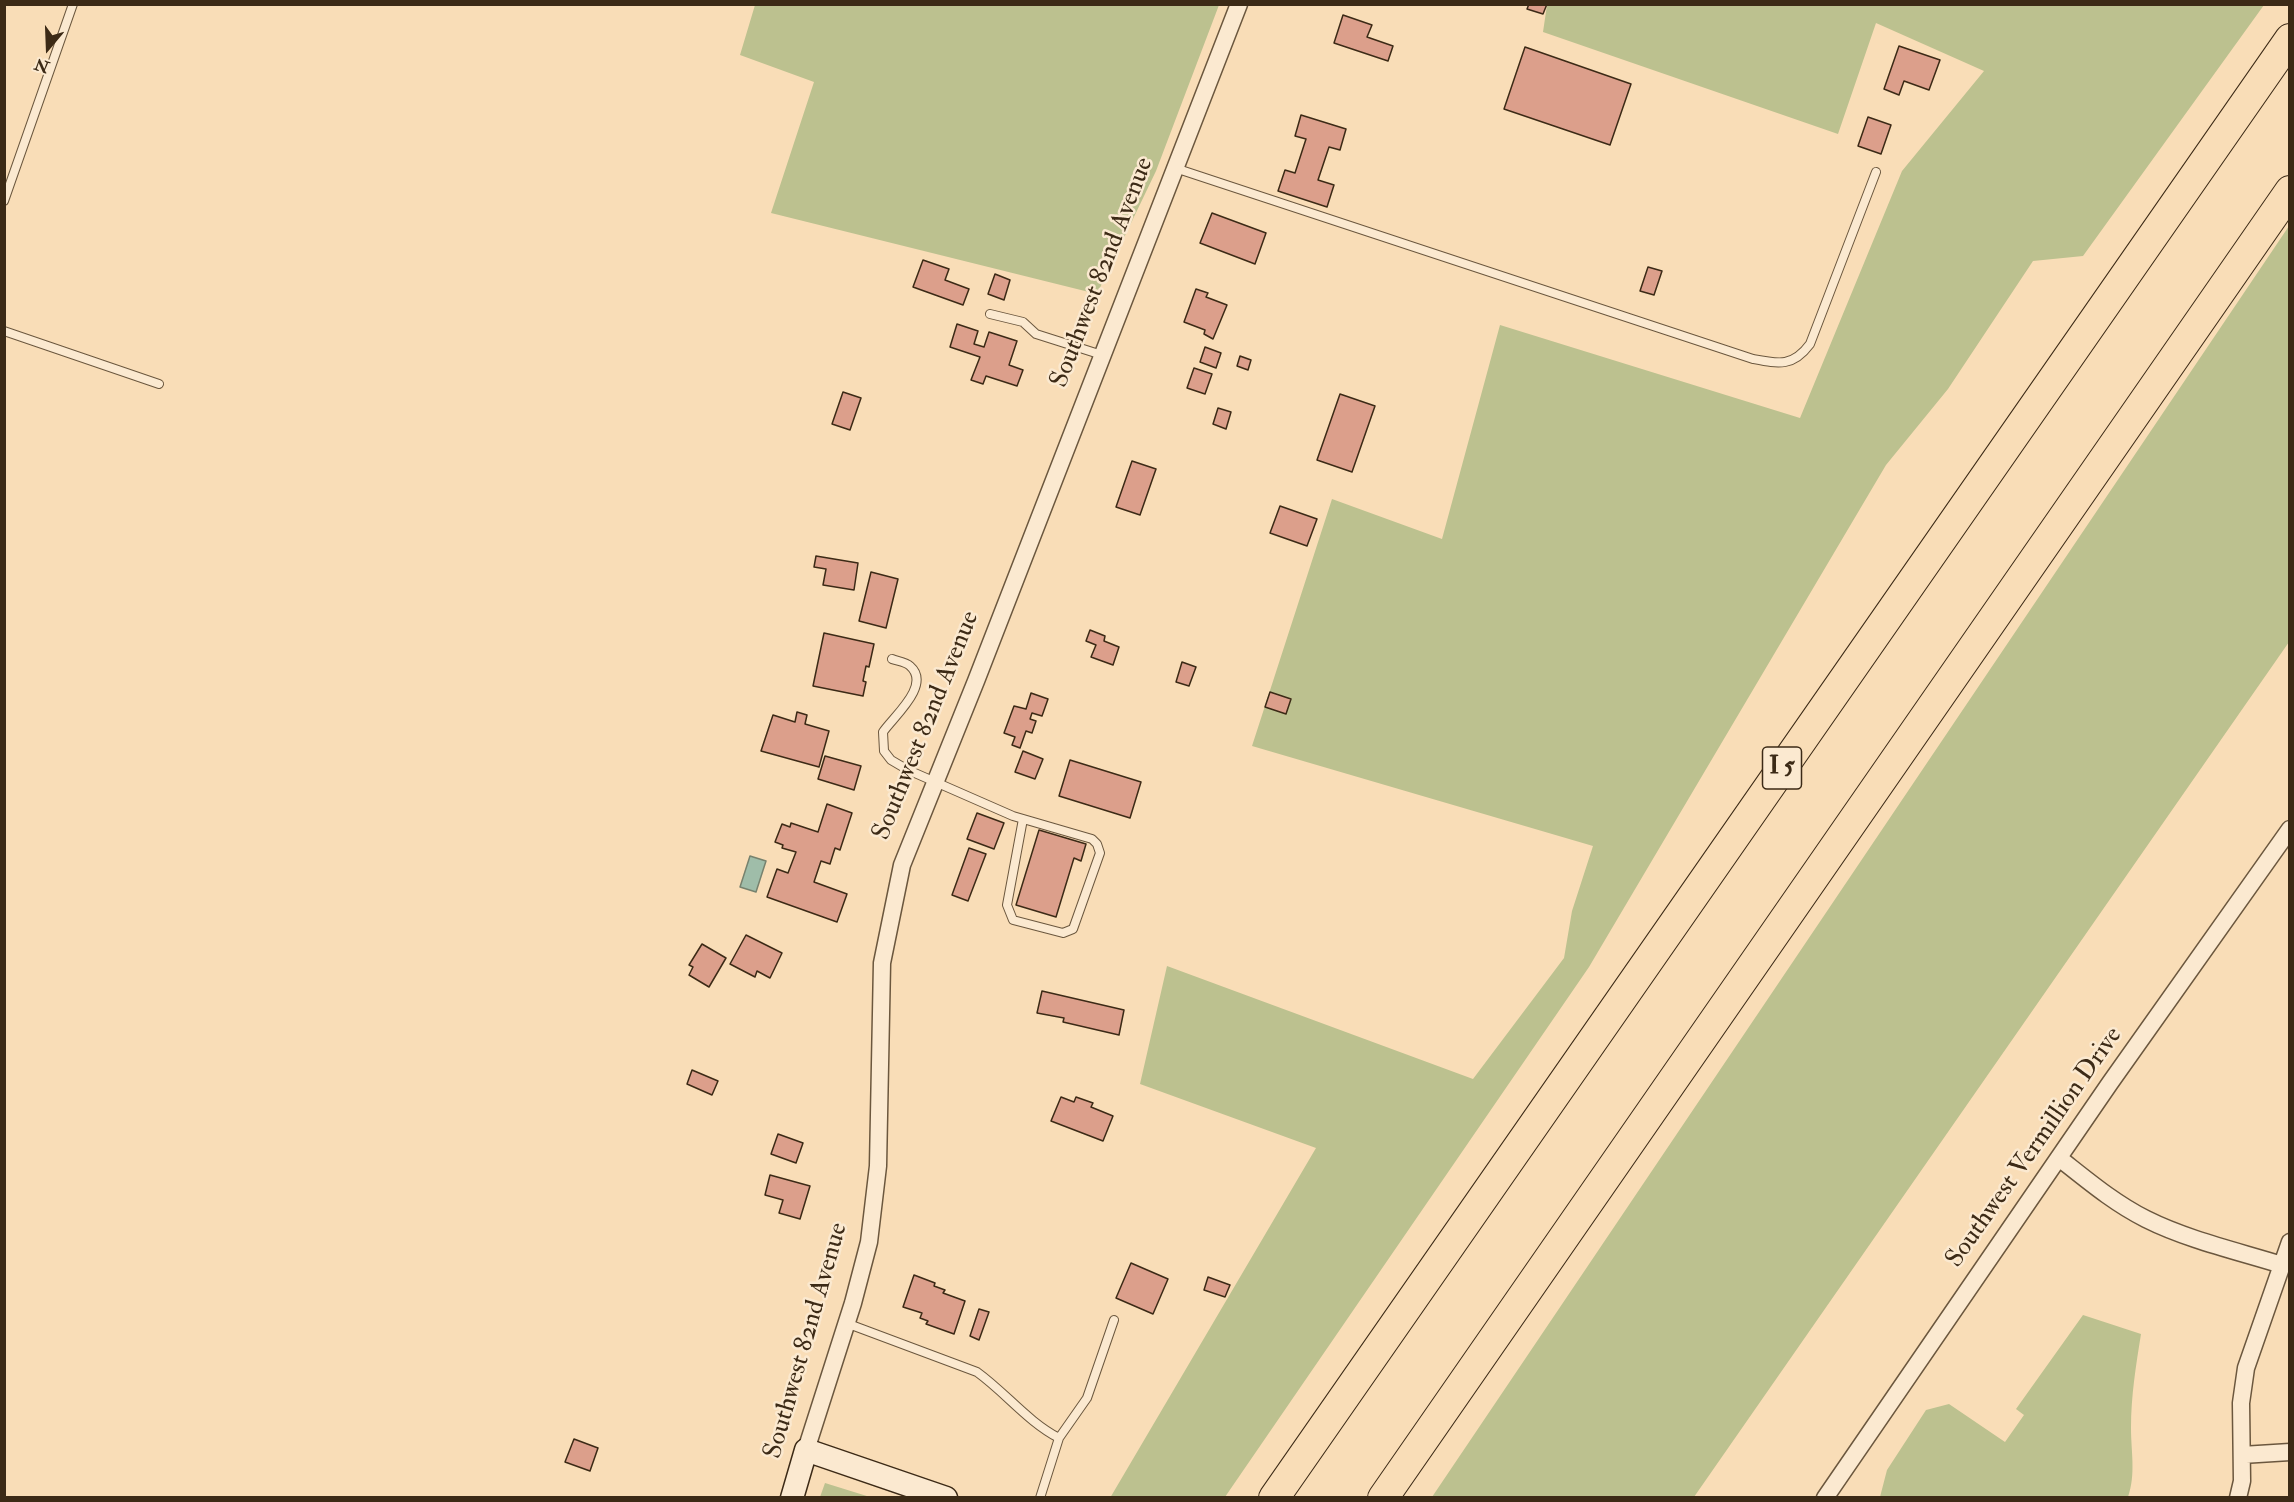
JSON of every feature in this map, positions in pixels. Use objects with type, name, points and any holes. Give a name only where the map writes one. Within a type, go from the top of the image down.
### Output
[{"type":"highway","name":"I 5","points":[[1274,1497],[2289,39]]},
{"type":"highway","points":[[1383,1497],[2289,191]]},
{"type":"street","name":"Southwest 82nd Avenue","points":[[792,1497],[869,1242],[878,1166],[882,963],[902,865],[1239,4]]},
{"type":"street","name":"Southwest Vermillion Drive","points":[[1826,1497],[2059,1158],[2288,836]]},
{"type":"street","points":[[2059,1158],[2115,1202],[2146,1219],[2174,1232],[2282,1265]]},
{"type":"street","points":[[2238,1497],[2242,1481],[2241,1403],[2246,1368],[2289,1242]]},
{"type":"street","points":[[806,1450],[946,1497]]},
{"type":"street","points":[[2242,1455],[2289,1452]]},
{"type":"lane","points":[[4,201],[74,4]]},
{"type":"lane","points":[[1175,168],[1742,355],[1777,364],[1796,358],[1810,344],[1876,172]]},
{"type":"lane","points":[[990,314],[1023,322],[1036,334],[1102,355]]},
{"type":"lane","points":[[4,331],[159,384]]},
{"type":"lane","points":[[892,658],[909,665],[915,674],[915,686],[906,705],[883,732],[884,751],[891,760],[935,782],[1023,819],[1092,839],[1097,844],[1100,854],[1073,929],[1070,931],[1063,933],[1013,920],[1009,914],[1007,905],[1023,819]]},
{"type":"lane","points":[[1040,1497],[1059,1438],[1087,1398],[1114,1320]]},
{"type":"lane","points":[[846,1323],[978,1372],[1042,1429],[1059,1438]]},
{"type":"green space","points":[[755,5],[1219,5],[1156,171],[1097,294],[771,213],[814,82],[740,55]]},
{"type":"green space","points":[[1547,5],[2264,5],[2083,256],[2033,261],[1948,389],[1886,465],[1589,967],[1225,1497],[1110,1498],[1316,1148],[1140,1084],[1167,966],[1473,1079],[1564,958],[1572,911],[1593,846],[1252,746],[1332,499],[1442,539],[1500,325],[1800,418],[1902,171],[1984,71],[1876,23],[1838,134],[1543,32]]},
{"type":"green space","points":[[2289,226],[2289,642],[1694,1497],[1432,1497]]},
{"type":"green space","points":[[2083,1315],[2141,1334],[2132,1404],[2132,1471],[2128,1497],[1880,1497],[1887,1470],[1926,1410],[1949,1404],[2005,1442],[2024,1415],[2016,1409]]},
{"type":"green space","points":[[825,1483],[870,1497],[820,1497]]},
{"type":"shaded area","points":[[750,856],[766,861],[756,892],[740,887]]},
{"type":"building","points":[[1529,4],[1547,4],[1543,14],[1527,9]]},
{"type":"building","points":[[1343,15],[1372,25],[1367,37],[1393,46],[1388,61],[1334,43]]},
{"type":"building","points":[[1899,46],[1940,60],[1929,90],[1904,81],[1899,95],[1884,89]]},
{"type":"building","points":[[1525,47],[1631,84],[1610,145],[1504,109]]},
{"type":"building","points":[[1301,115],[1346,129],[1340,150],[1329,147],[1318,180],[1334,185],[1327,207],[1278,191],[1285,170],[1295,173],[1306,139],[1295,136]]},
{"type":"building","points":[[1868,117],[1891,125],[1881,154],[1858,146]]},
{"type":"building","points":[[1212,213],[1266,233],[1255,264],[1200,243]]},
{"type":"building","points":[[923,260],[949,269],[945,280],[969,289],[963,305],[913,287]]},
{"type":"building","points":[[1648,267],[1662,271],[1654,295],[1640,291]]},
{"type":"building","points":[[995,274],[1010,280],[1004,300],[988,294]]},
{"type":"building","points":[[1196,289],[1208,293],[1206,297],[1227,305],[1213,339],[1204,334],[1205,330],[1184,322]]},
{"type":"building","points":[[957,324],[978,331],[974,344],[984,347],[989,332],[1017,341],[1009,365],[1023,370],[1017,386],[986,376],[983,384],[971,380],[980,357],[950,347]]},
{"type":"building","points":[[1205,347],[1221,353],[1216,368],[1200,362]]},
{"type":"building","points":[[1240,356],[1251,360],[1248,370],[1237,366]]},
{"type":"building","points":[[1194,368],[1212,374],[1205,394],[1187,388]]},
{"type":"building","points":[[843,392],[861,398],[850,430],[832,424]]},
{"type":"building","points":[[1340,394],[1375,406],[1352,472],[1317,460]]},
{"type":"building","points":[[1218,408],[1231,412],[1226,429],[1213,424]]},
{"type":"building","points":[[1132,461],[1156,469],[1140,515],[1116,507]]},
{"type":"building","points":[[1280,506],[1317,519],[1307,546],[1270,533]]},
{"type":"building","points":[[816,556],[858,563],[854,590],[823,585],[826,569],[814,567]]},
{"type":"building","points":[[871,572],[898,579],[886,628],[859,621]]},
{"type":"building","points":[[1090,630],[1105,636],[1104,641],[1119,647],[1113,665],[1091,657],[1096,645],[1086,641]]},
{"type":"building","points":[[824,633],[874,644],[869,667],[866,666],[863,696],[813,686]]},
{"type":"building","points":[[1182,662],[1196,667],[1189,686],[1176,682]]},
{"type":"building","points":[[1270,692],[1291,699],[1286,714],[1265,707]]},
{"type":"building","points":[[1031,693],[1048,699],[1042,716],[1032,713],[1030,719],[1036,721],[1032,733],[1026,731],[1020,748],[1012,745],[1015,737],[1004,733],[1014,706],[1026,709]]},
{"type":"building","points":[[797,712],[807,715],[805,724],[829,731],[819,767],[761,751],[773,715],[795,722]]},
{"type":"building","points":[[1023,751],[1043,759],[1035,779],[1015,772]]},
{"type":"building","points":[[825,756],[861,766],[854,790],[818,779]]},
{"type":"building","points":[[1070,760],[1141,782],[1130,818],[1059,796]]},
{"type":"building","points":[[827,804],[852,813],[840,850],[835,848],[830,864],[821,861],[814,882],[847,894],[837,922],[767,897],[777,869],[788,873],[796,852],[782,848],[783,845],[775,842],[782,824],[790,827],[791,823],[818,832]]},
{"type":"building","points":[[977,813],[1004,823],[994,849],[967,839]]},
{"type":"building","points":[[1039,830],[1086,844],[1081,861],[1074,858],[1056,917],[1016,905]]},
{"type":"building","points":[[969,848],[986,854],[968,901],[952,895]]},
{"type":"building","points":[[746,935],[782,953],[770,978],[757,971],[755,977],[730,964]]},
{"type":"building","points":[[702,944],[726,958],[709,987],[689,975],[693,967],[689,965]]},
{"type":"building","points":[[1042,991],[1124,1010],[1119,1035],[1063,1022],[1064,1018],[1037,1013]]},
{"type":"building","points":[[692,1070],[718,1081],[712,1095],[687,1084]]},
{"type":"building","points":[[1061,1097],[1074,1102],[1076,1097],[1093,1103],[1091,1107],[1113,1116],[1103,1141],[1051,1121]]},
{"type":"building","points":[[778,1134],[803,1143],[796,1163],[771,1154]]},
{"type":"building","points":[[770,1175],[810,1186],[800,1219],[779,1213],[783,1200],[765,1195]]},
{"type":"building","points":[[1131,1263],[1168,1279],[1153,1314],[1116,1298]]},
{"type":"building","points":[[914,1275],[935,1283],[934,1286],[945,1290],[943,1293],[965,1301],[954,1334],[926,1324],[928,1321],[920,1318],[922,1313],[903,1307]]},
{"type":"building","points":[[1208,1277],[1230,1285],[1225,1297],[1204,1290]]},
{"type":"building","points":[[979,1309],[989,1312],[979,1340],[970,1336]]},
{"type":"building","points":[[574,1439],[598,1448],[590,1471],[565,1462]]}]
